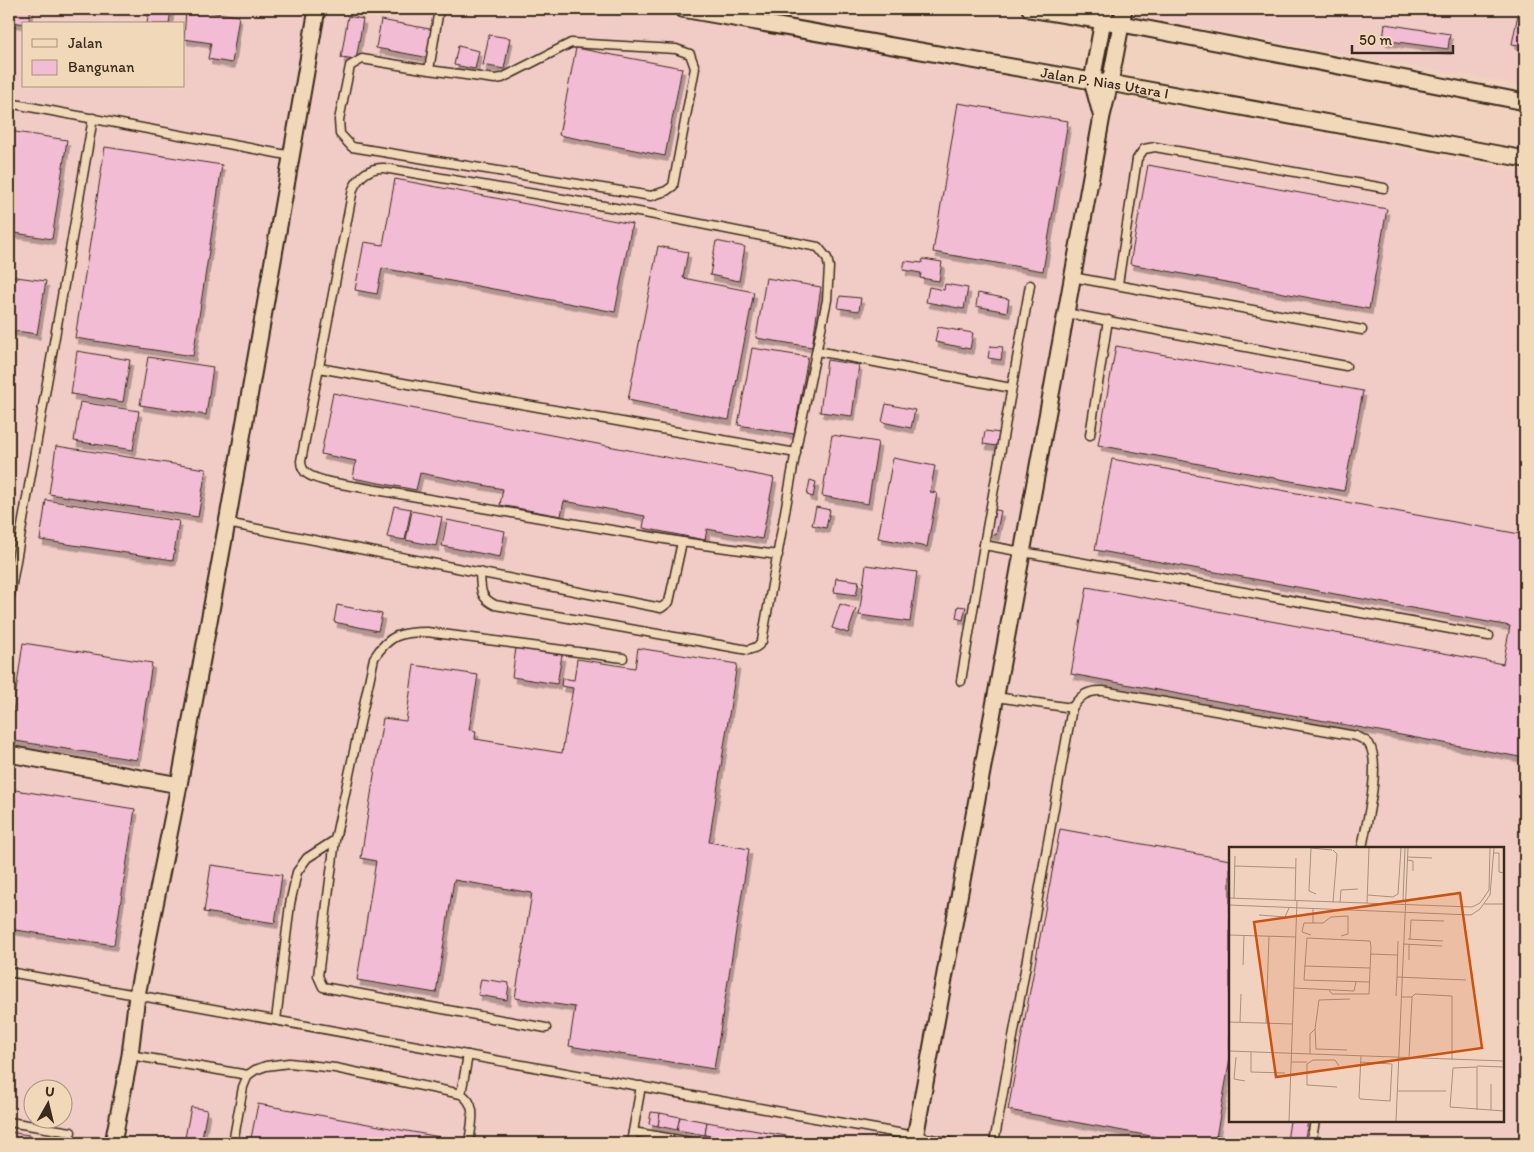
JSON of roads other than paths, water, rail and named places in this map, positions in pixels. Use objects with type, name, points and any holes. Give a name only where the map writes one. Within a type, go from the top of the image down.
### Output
[{"type":"street","points":[[113,1143],[130,1055],[138,995],[227,523],[317,9]]},
{"type":"street","name":"Jalan P. Nias Utara I","points":[[682,9],[1092,81],[1110,82],[1525,159]]},
{"type":"street","points":[[1030,9],[1123,16],[1525,102]]},
{"type":"street","points":[[1102,116],[1092,81],[1104,15]]},
{"type":"street","points":[[915,1140],[1072,277],[1123,16]]},
{"type":"street","points":[[9,754],[179,785]]},
{"type":"lane","points":[[430,70],[439,9]]},
{"type":"lane","points":[[571,43],[676,49],[690,54],[695,68],[673,186],[666,191],[650,196],[352,147],[345,142],[340,134],[339,120],[350,66],[362,59],[430,70],[495,79],[502,78],[571,43]]},
{"type":"lane","points":[[9,103],[292,156]]},
{"type":"lane","points":[[9,601],[94,118]]},
{"type":"lane","points":[[1118,284],[1138,159],[1144,149],[1155,147],[1384,188]]},
{"type":"lane","points":[[480,572],[482,593],[487,601],[495,605],[748,650],[754,648],[762,641],[826,300],[829,267],[827,258],[818,247],[650,214],[377,168],[371,169],[361,177],[353,189],[301,460],[302,468],[310,476],[328,482],[682,542],[778,555]]},
{"type":"lane","points":[[1072,277],[1362,330]]},
{"type":"lane","points":[[961,681],[1020,332],[1030,285]]},
{"type":"lane","points":[[1066,313],[1346,366]]},
{"type":"lane","points":[[1090,435],[1108,320]]},
{"type":"lane","points":[[817,351],[1012,388]]},
{"type":"lane","points":[[319,368],[796,453]]},
{"type":"lane","points":[[227,523],[661,608],[669,602],[682,542]]},
{"type":"lane","points":[[984,545],[1489,636]]},
{"type":"lane","points":[[546,1028],[323,987],[318,976],[335,840],[374,658],[382,646],[393,637],[415,632],[426,632],[623,658]]},
{"type":"lane","points":[[994,1143],[1072,708],[1080,697],[1092,691],[1103,691],[1356,736],[1364,739],[1370,745],[1374,760],[1373,782],[1362,847]]},
{"type":"lane","points":[[996,697],[1072,708]]},
{"type":"lane","points":[[276,1020],[290,904],[297,872],[307,858],[335,840]]},
{"type":"lane","points":[[9,972],[641,1086],[915,1140],[954,1143]]},
{"type":"lane","points":[[130,1055],[248,1075]]},
{"type":"lane","points":[[461,1094],[468,1055]]},
{"type":"lane","points":[[232,1143],[243,1087],[248,1075],[260,1068],[290,1063],[335,1068],[461,1094],[469,1101],[472,1109],[470,1136]]},
{"type":"lane","points":[[631,1143],[641,1086]]},
{"type":"lane","points":[[9,1122],[71,1132]]},
{"type":"lane","points":[[1311,1143],[1315,1122]]},
{"type":"lane","points":[[633,1132],[696,1143]]}]
